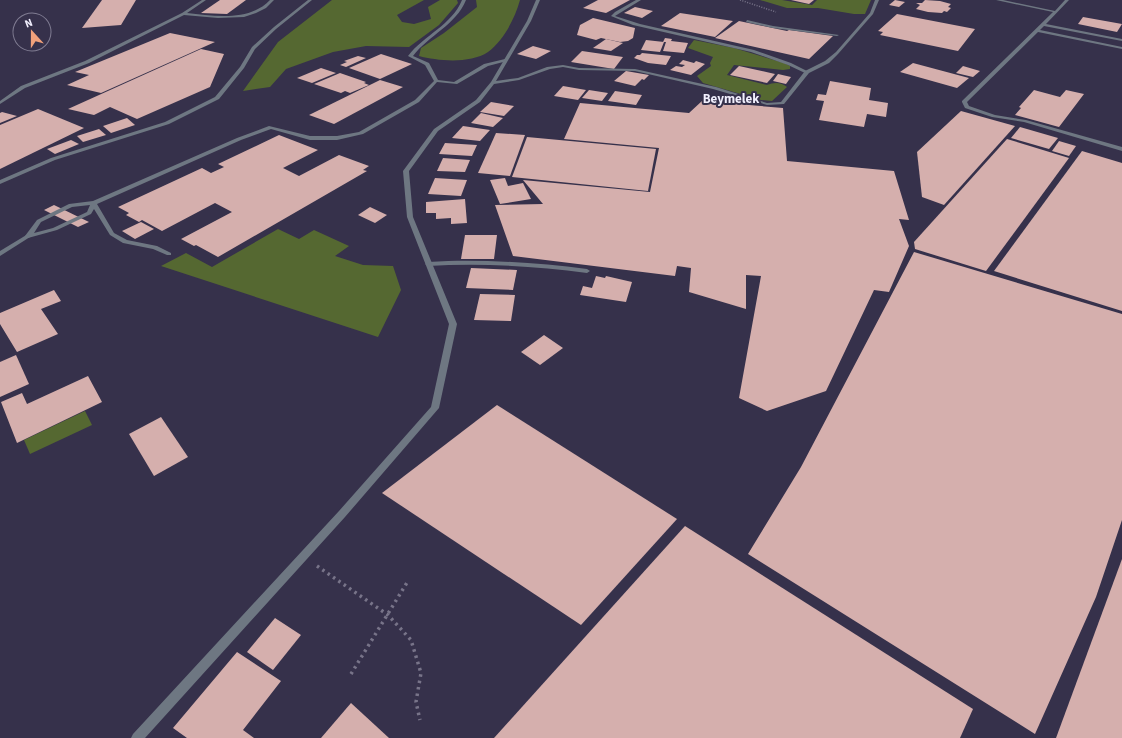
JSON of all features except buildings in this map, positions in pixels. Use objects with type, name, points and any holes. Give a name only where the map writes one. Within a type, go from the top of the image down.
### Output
[{"type":"street","points":[[0,103],[23,87],[87,62],[182,14],[204,0]]},
{"type":"street","points":[[182,14],[216,17],[253,15],[268,5],[272,0]]},
{"type":"street","points":[[0,182],[53,159],[167,122],[218,98],[242,66],[253,48],[310,0]]},
{"type":"street","points":[[436,81],[427,64],[410,56],[415,48],[449,21],[463,4],[464,0]]},
{"type":"street","points":[[137,738],[303,557],[435,408],[453,324],[410,217],[406,171],[436,130],[478,101],[493,83],[529,20],[538,0]]},
{"type":"street","points":[[639,0],[613,16],[622,21],[744,49],[788,62],[807,72]]},
{"type":"street","points":[[493,83],[519,79],[549,68],[563,66],[579,69],[635,70],[714,88],[767,104],[782,103],[807,72],[826,62],[837,53],[872,13],[877,0]]},
{"type":"street","points":[[998,0],[1056,12]]},
{"type":"street","points":[[1067,0],[964,102],[968,107],[994,116],[1024,121],[1122,149]]},
{"type":"street","points":[[747,21],[773,27],[837,35]]},
{"type":"street","points":[[1043,25],[1122,40]]},
{"type":"street","points":[[1037,31],[1122,48]]},
{"type":"street","points":[[436,81],[455,83],[486,65],[505,60]]},
{"type":"street","points":[[28,236],[39,221],[71,205],[94,203],[239,138],[271,127],[310,138],[337,138],[361,133],[417,101],[436,81]]},
{"type":"street","points":[[0,254],[28,236],[55,229],[89,213],[94,203]]},
{"type":"street","points":[[94,203],[112,234],[125,242],[155,247],[169,254]]},
{"type":"street","points":[[428,264],[463,261],[551,266],[587,271]]},
{"type":"path","points":[[303,557],[388,615],[411,640],[422,672],[416,702],[420,720]]},
{"type":"path","points":[[351,674],[408,581]]},
{"type":"green space","points":[[332,0],[424,0],[397,15],[402,22],[414,24],[431,19],[428,7],[440,0],[457,0],[458,3],[439,25],[409,47],[366,46],[333,52],[286,69],[270,87],[243,91],[278,42]]},
{"type":"green space","points":[[476,0],[520,0],[508,28],[494,47],[481,56],[463,60],[444,60],[419,56],[421,48],[444,33],[477,7]]},
{"type":"green space","points":[[760,0],[782,0],[812,5],[817,0],[871,0],[865,14],[854,14],[818,8],[787,8]]},
{"type":"green space","points":[[694,40],[734,48],[790,66],[790,69],[783,70],[734,65],[727,75],[767,85],[772,83],[780,83],[787,87],[772,101],[761,100],[703,83],[697,76],[711,66],[710,63],[713,57],[688,48]]},
{"type":"green space","points":[[278,229],[299,239],[314,230],[349,246],[335,256],[363,265],[393,266],[401,290],[378,337],[161,266],[186,253],[212,267]]},
{"type":"green space","points":[[85,411],[92,425],[30,454],[24,440]]},
{"type":"district","name":"Beymelek","points":[[731,99]]}]
